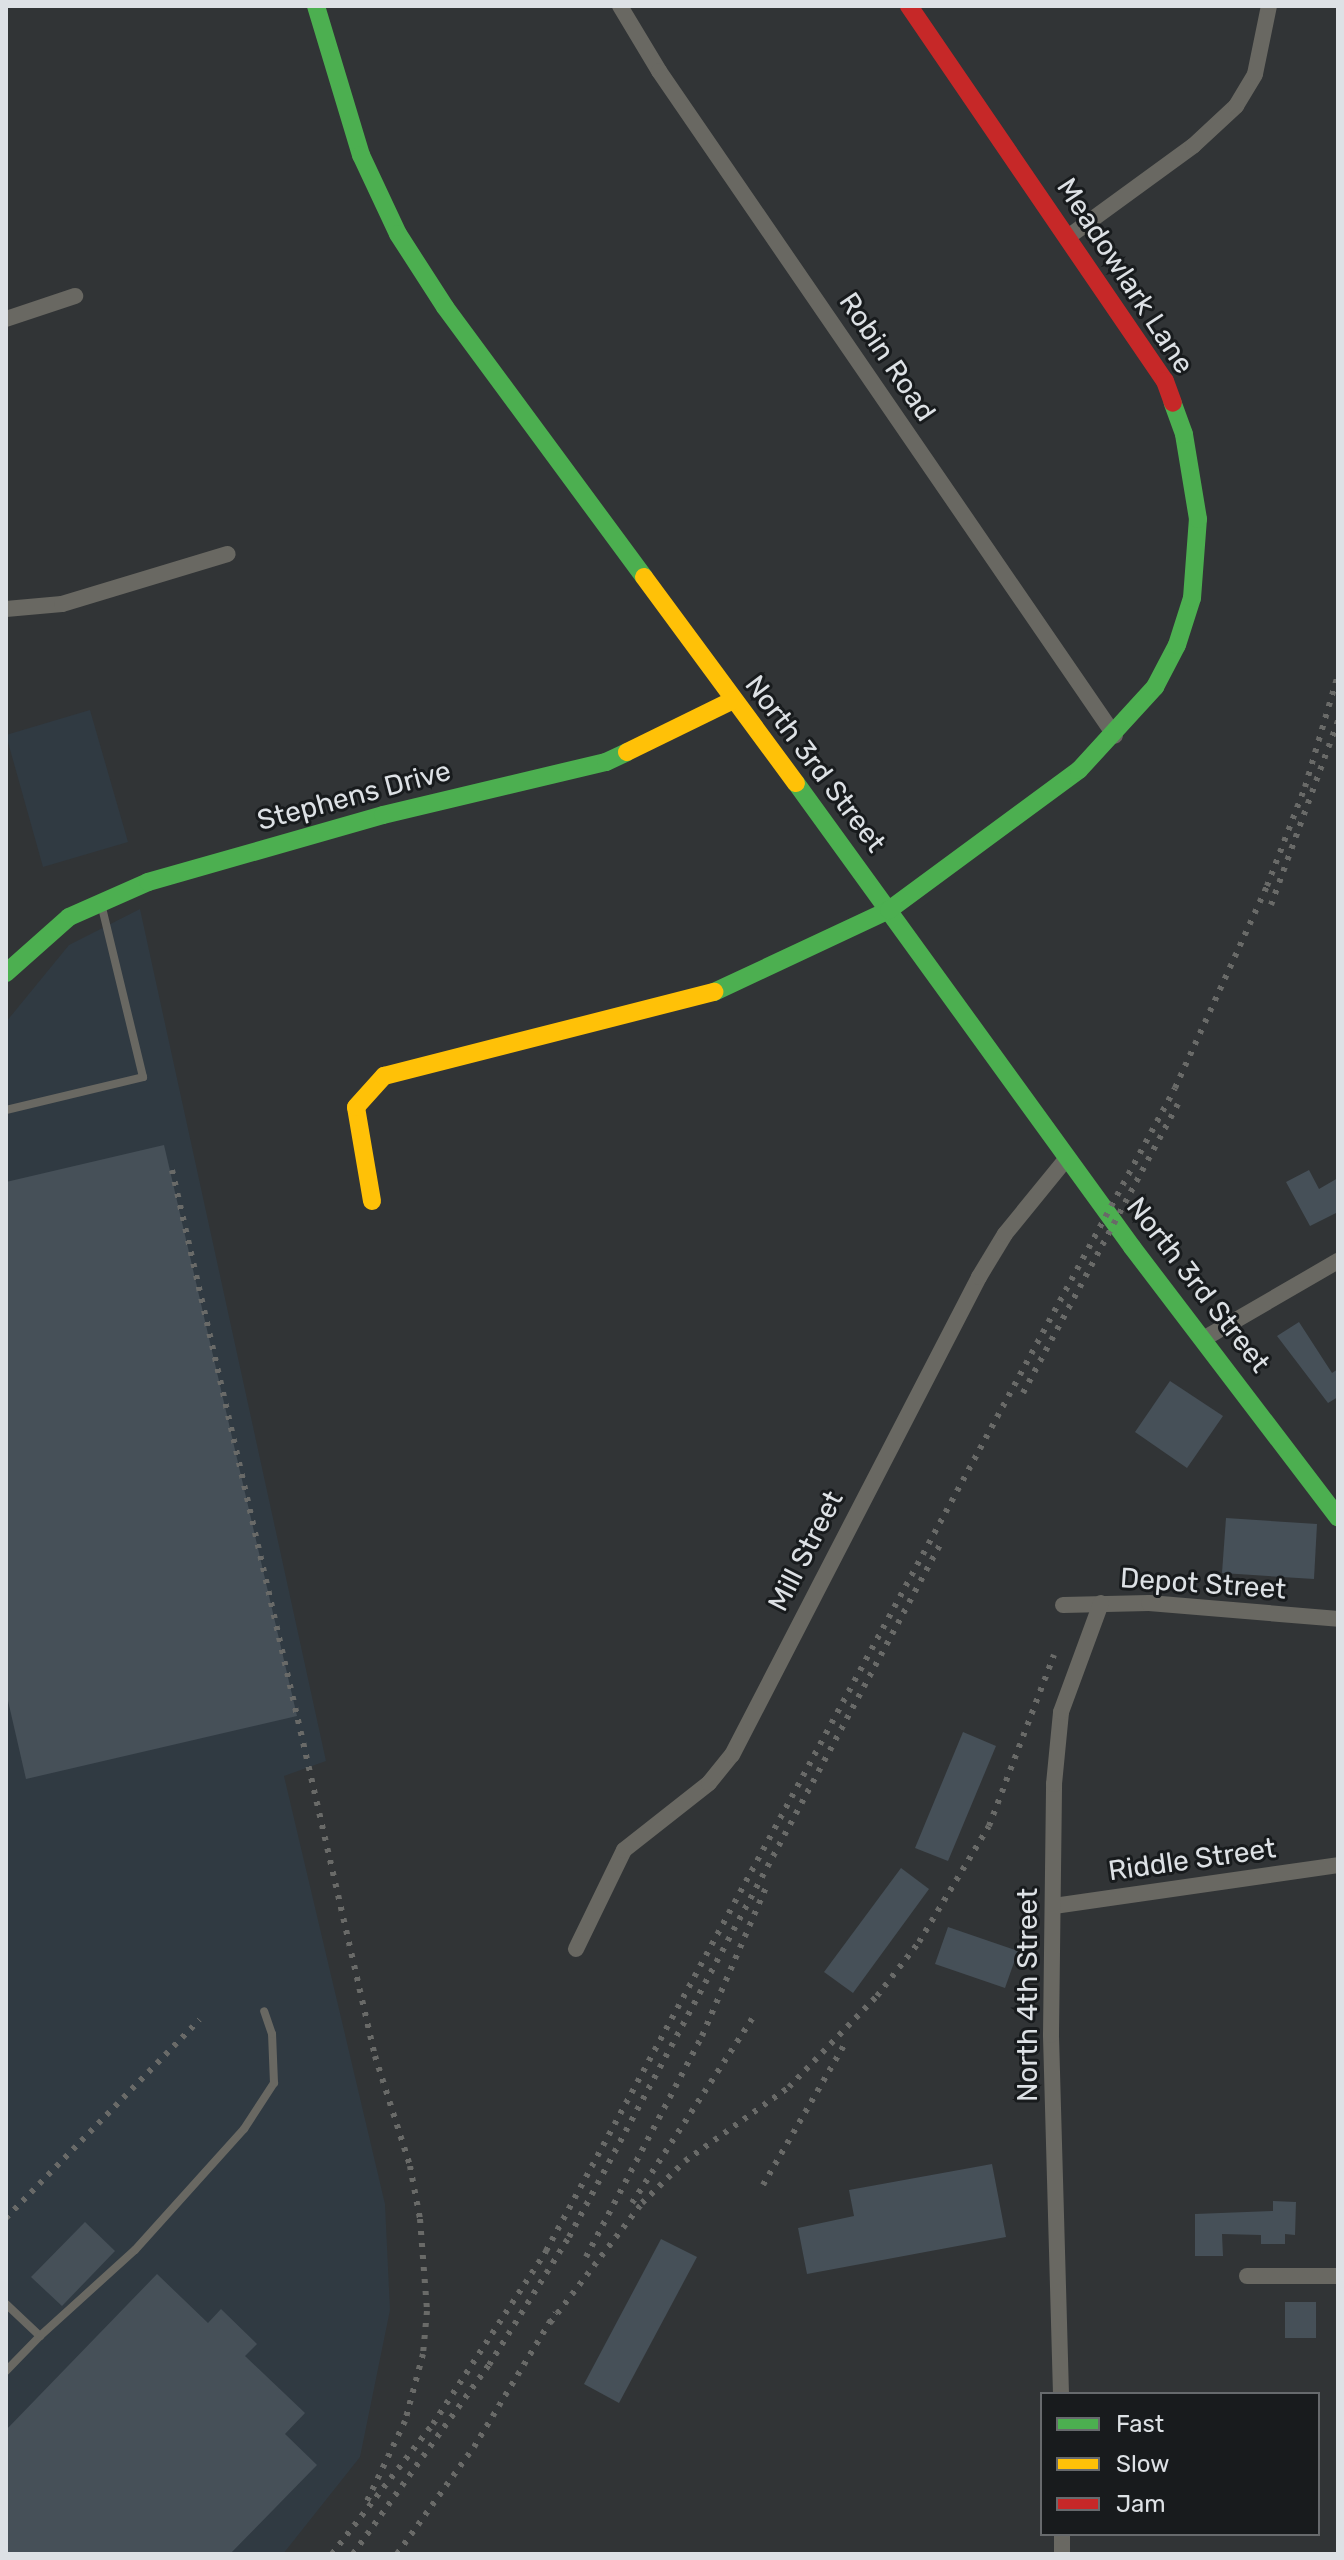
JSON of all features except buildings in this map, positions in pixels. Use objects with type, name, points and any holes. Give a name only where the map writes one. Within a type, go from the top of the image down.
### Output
[{"type":"street","name":"North 3rd Street","points":[[316,6],[340,96],[398,234],[534,433],[889,910],[1132,1247],[1205,1338],[1338,1517]]},
{"type":"street","name":"Robin Road","points":[[620,6],[659,71],[1115,736]]},
{"type":"street","name":"Meadowlark Lane","points":[[372,1201],[356,1107],[384,1076],[728,988],[889,910],[1042,800],[1115,736],[1155,687],[1185,622],[1195,573],[1196,491],[1184,434],[1165,381],[909,6]]},
{"type":"street","points":[[1068,237],[1193,146],[1236,106],[1255,74],[1269,6]]},
{"type":"street","points":[[6,319],[75,296]]},
{"type":"street","points":[[6,609],[62,604],[228,554]]},
{"type":"street","name":"Stephens Drive","points":[[6,973],[69,917],[100,900],[383,815],[606,762],[733,700]]},
{"type":"street","name":"Mill Street","points":[[576,1949],[624,1850],[709,1783],[732,1755],[979,1277],[1005,1234],[1067,1158]]},
{"type":"street","points":[[1205,1338],[1338,1261]]},
{"type":"street","name":"Depot Street","points":[[1063,1605],[1101,1603],[1338,1619]]},
{"type":"street","name":"North 4th Street","points":[[1061,2392],[1051,2035],[1054,1784],[1061,1712],[1101,1603]]},
{"type":"street","name":"Riddle Street","points":[[1054,1906],[1338,1865]]},
{"type":"street","points":[[1247,2276],[1338,2276]]},
{"type":"lane","points":[[6,1110],[143,1077],[100,900]]},
{"type":"lane","points":[[6,2371],[135,2250],[244,2129],[274,2083],[272,2034],[264,2011]]},
{"type":"lane","points":[[6,2304],[40,2336]]},
{"type":"shaded area","points":[[90,710],[128,842],[43,867],[6,735]]},
{"type":"shaded area","points":[[140,909],[326,1761],[284,1776],[385,2204],[390,2310],[360,2457],[283,2554],[6,2554],[6,1022],[69,945]]},
{"type":"railway","points":[[332,2554],[433,2424],[546,2251],[1175,1088],[1267,886],[1305,787],[1338,675]]},
{"type":"railway","points":[[1271,905],[1338,721]]},
{"type":"railway","points":[[1023,1393],[1178,1104]]},
{"type":"railway","points":[[172,1170],[375,2056],[410,2166],[420,2219],[427,2311],[423,2354],[405,2421],[367,2501]]},
{"type":"railway","points":[[353,2554],[489,2365],[569,2237],[942,1541]]},
{"type":"railway","points":[[550,2323],[642,2203],[685,2161],[789,2087],[877,1996],[919,1942],[989,1826],[1054,1655]]},
{"type":"railway","points":[[586,2257],[702,2036],[768,1883]]},
{"type":"railway","points":[[632,2203],[752,2019]]},
{"type":"railway","points":[[6,2218],[199,2020]]},
{"type":"railway","points":[[763,2185],[846,2042]]},
{"type":"railway","points":[[397,2554],[474,2447],[555,2313]]},
{"type":"traffic: fast","points":[[316,6],[361,155],[398,234],[445,307],[644,577]]},
{"type":"traffic: fast","points":[[714,992],[889,910],[1079,770],[1155,687],[1177,645],[1192,598],[1198,519],[1184,434],[1173,403]]},
{"type":"traffic: fast","points":[[6,973],[69,917],[148,882],[383,815],[606,762],[627,752]]},
{"type":"traffic: fast","points":[[796,783],[1132,1247],[1338,1517]]},
{"type":"traffic: slow","points":[[644,577],[796,783]]},
{"type":"traffic: slow","points":[[627,752],[733,700]]},
{"type":"traffic: slow","points":[[372,1201],[356,1107],[384,1076],[714,992]]},
{"type":"traffic: jam","points":[[909,6],[1165,381],[1173,403]]}]
